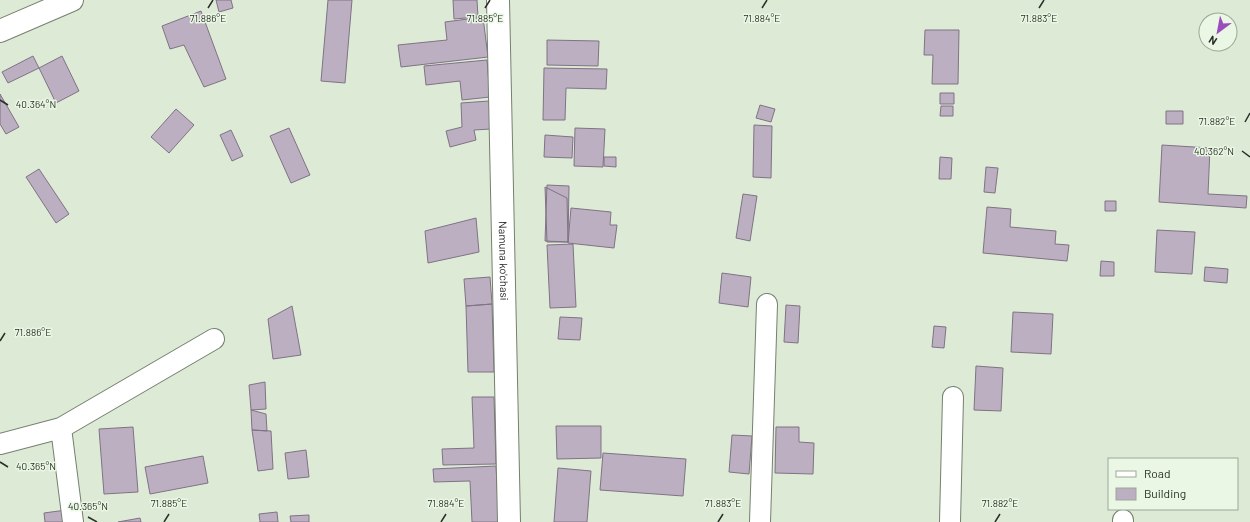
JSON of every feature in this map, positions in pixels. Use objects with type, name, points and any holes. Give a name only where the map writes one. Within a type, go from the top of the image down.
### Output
[{"type":"main road","points":[[0,31],[72,0]]},
{"type":"main road","name":"Namuna ko'chasi","points":[[498,0],[509,522]]},
{"type":"street","points":[[760,522],[767,304]]},
{"type":"street","points":[[0,444],[61,428],[214,339]]},
{"type":"street","points":[[950,522],[953,397]]},
{"type":"street","points":[[61,428],[73,522]]},
{"type":"building","points":[[216,0],[231,0],[233,8],[219,12]]},
{"type":"building","points":[[328,0],[352,0],[345,83],[321,81]]},
{"type":"building","points":[[453,0],[477,0],[478,17],[454,19]]},
{"type":"building","points":[[201,11],[226,79],[204,87],[184,45],[170,49],[162,26]]},
{"type":"building","points":[[483,17],[488,57],[401,67],[398,45],[447,40],[445,22]]},
{"type":"building","points":[[925,30],[959,30],[958,84],[932,84],[933,55],[924,55]]},
{"type":"building","points":[[547,40],[599,41],[598,66],[547,65]]},
{"type":"building","points":[[33,56],[39,68],[8,83],[2,72]]},
{"type":"building","points":[[62,56],[79,91],[56,103],[39,68]]},
{"type":"building","points":[[487,60],[490,97],[462,100],[460,81],[426,85],[424,66]]},
{"type":"building","points":[[544,68],[607,69],[606,89],[566,88],[565,120],[543,120]]},
{"type":"building","points":[[940,93],[954,93],[954,104],[940,104]]},
{"type":"building","points":[[0,94],[19,127],[6,134],[0,124]]},
{"type":"building","points":[[489,101],[491,129],[474,130],[476,140],[450,147],[446,131],[462,127],[461,103]]},
{"type":"building","points":[[760,105],[775,109],[771,122],[756,118]]},
{"type":"building","points":[[941,106],[953,106],[953,116],[940,116]]},
{"type":"building","points":[[176,109],[194,125],[169,153],[151,137]]},
{"type":"building","points":[[1166,111],[1183,111],[1183,124],[1166,124]]},
{"type":"building","points":[[754,125],[772,126],[771,178],[753,177]]},
{"type":"building","points":[[289,128],[310,175],[291,183],[270,136]]},
{"type":"building","points":[[575,128],[605,129],[603,167],[574,166]]},
{"type":"building","points":[[231,130],[243,156],[232,161],[220,135]]},
{"type":"building","points":[[545,135],[573,137],[572,158],[544,157]]},
{"type":"building","points":[[1162,145],[1210,148],[1208,194],[1247,196],[1246,208],[1159,202]]},
{"type":"building","points":[[604,157],[616,157],[616,167],[604,166]]},
{"type":"building","points":[[940,157],[952,158],[951,179],[939,179]]},
{"type":"building","points":[[986,167],[998,168],[995,193],[984,192]]},
{"type":"building","points":[[39,169],[69,214],[56,223],[26,177]]},
{"type":"building","points":[[547,185],[569,186],[568,242],[545,241]]},
{"type":"building","points":[[545,187],[567,198],[568,242],[547,242]]},
{"type":"building","points":[[743,194],[757,196],[750,241],[736,238]]},
{"type":"building","points":[[1105,201],[1116,201],[1116,211],[1105,211]]},
{"type":"building","points":[[987,207],[1011,209],[1010,227],[1056,231],[1055,244],[1069,245],[1067,261],[983,253]]},
{"type":"building","points":[[571,208],[611,212],[610,225],[617,225],[614,248],[568,243]]},
{"type":"building","points":[[476,218],[479,252],[428,263],[425,231]]},
{"type":"building","points":[[1157,230],[1195,232],[1192,274],[1155,272]]},
{"type":"building","points":[[573,244],[576,307],[550,308],[547,245]]},
{"type":"building","points":[[1101,261],[1114,262],[1114,276],[1100,276]]},
{"type":"building","points":[[1205,267],[1228,269],[1227,283],[1204,281]]},
{"type":"building","points":[[722,273],[751,277],[748,307],[719,303]]},
{"type":"building","points":[[490,277],[492,304],[466,306],[464,279]]},
{"type":"building","points":[[492,304],[494,372],[468,372],[466,306]]},
{"type":"building","points":[[786,305],[800,306],[798,343],[784,342]]},
{"type":"building","points":[[292,306],[301,355],[273,359],[268,319]]},
{"type":"building","points":[[1013,312],[1053,314],[1051,354],[1011,352]]},
{"type":"building","points":[[560,317],[582,318],[580,340],[558,339]]},
{"type":"building","points":[[934,326],[946,327],[944,348],[932,347]]},
{"type":"building","points":[[976,366],[1003,368],[1001,411],[974,410]]},
{"type":"building","points":[[265,382],[266,409],[251,410],[249,385]]},
{"type":"building","points":[[472,397],[494,397],[496,464],[443,465],[442,449],[474,448]]},
{"type":"building","points":[[251,410],[266,414],[267,431],[252,430]]},
{"type":"building","points":[[556,426],[601,426],[601,458],[557,459]]},
{"type":"building","points":[[133,427],[138,492],[104,494],[99,429]]},
{"type":"building","points":[[776,427],[799,427],[799,442],[814,443],[813,474],[775,473]]},
{"type":"building","points":[[252,430],[271,431],[273,469],[258,471]]},
{"type":"building","points":[[732,435],[752,436],[749,474],[729,472]]},
{"type":"building","points":[[306,450],[309,477],[288,479],[285,453]]},
{"type":"building","points":[[603,453],[686,459],[683,496],[600,490]]},
{"type":"building","points":[[203,456],[208,483],[150,494],[145,467]]},
{"type":"building","points":[[496,466],[499,522],[472,522],[470,481],[434,482],[433,469]]},
{"type":"building","points":[[558,468],[591,471],[587,522],[554,522]]},
{"type":"building","points":[[66,510],[67,522],[45,522],[44,513]]},
{"type":"building","points":[[277,512],[278,522],[260,522],[259,514]]},
{"type":"building","points":[[309,515],[309,522],[291,522],[290,516]]},
{"type":"building","points":[[140,518],[141,522],[118,522]]}]
